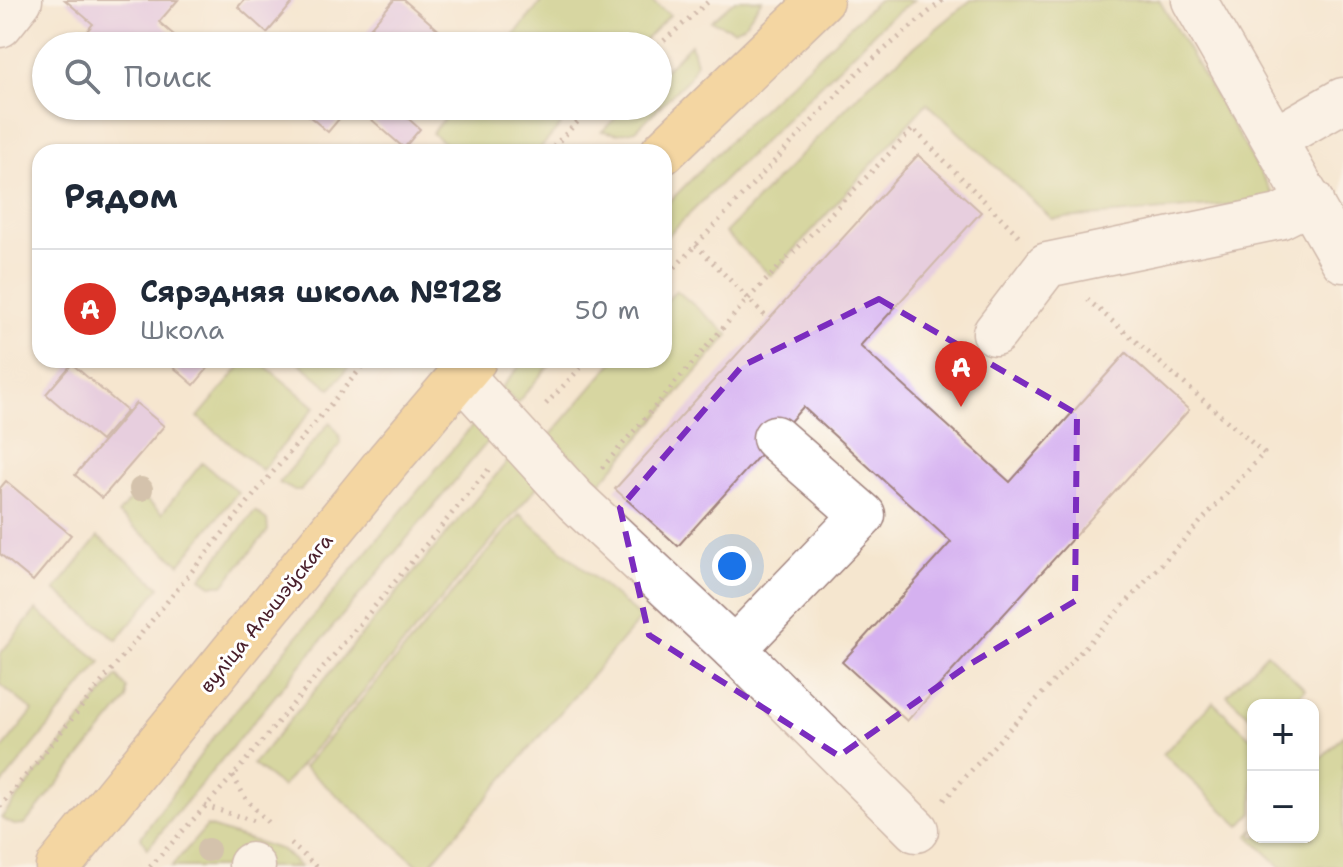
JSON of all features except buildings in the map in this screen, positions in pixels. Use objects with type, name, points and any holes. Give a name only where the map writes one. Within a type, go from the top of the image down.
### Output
[{"type":"main road","points":[[671,144],[821,0]]},
{"type":"main road","name":"вуліца Альшэўскага","points":[[58,867],[467,368]]},
{"type":"street","points":[[0,25],[20,0]]},
{"type":"street","points":[[1194,0],[1343,260]]},
{"type":"street","points":[[1275,139],[1343,100]]},
{"type":"street","points":[[995,333],[1047,265],[1279,217],[1311,201]]},
{"type":"street","points":[[467,368],[517,435],[575,500],[734,649],[916,830]]},
{"type":"street","points":[[734,649],[863,515],[775,438]]},
{"type":"path","points":[[672,34],[710,0]]},
{"type":"path","points":[[672,270],[860,70],[943,0]]},
{"type":"path","points":[[555,144],[578,120]]},
{"type":"path","points":[[696,245],[768,319]]},
{"type":"path","points":[[575,500],[747,300]]},
{"type":"path","points":[[0,807],[361,368]]},
{"type":"path","points":[[150,867],[233,776],[517,435],[580,368]]},
{"type":"path","points":[[916,830],[1264,453]]},
{"type":"path","points":[[233,776],[246,799]]},
{"type":"path","points":[[205,806],[271,827]]},
{"type":"highlighted area","points":[[879,299],[1077,414],[1075,601],[967,666],[839,756],[649,635],[620,508],[742,366]]},
{"type":"green space","points":[[543,0],[650,0],[670,15],[653,32],[517,32]]},
{"type":"green space","points":[[735,0],[762,0],[744,25],[734,30],[711,21]]},
{"type":"green space","points":[[878,0],[914,0],[886,21],[672,231],[672,199],[746,124]]},
{"type":"green space","points":[[971,0],[1159,0],[1277,201],[1052,219],[927,103],[771,276],[725,233],[869,84]]},
{"type":"green space","points":[[691,44],[696,63],[689,78],[672,95],[672,63]]},
{"type":"green space","points":[[443,120],[555,120],[561,125],[544,144],[445,144],[432,133]]},
{"type":"green space","points":[[613,120],[646,120],[636,130],[618,134],[602,131]]},
{"type":"green space","points":[[676,290],[729,335],[601,482],[549,437],[608,368],[672,368],[672,295]]},
{"type":"green space","points":[[239,368],[268,368],[315,407],[262,470],[198,417]]},
{"type":"green space","points":[[306,368],[348,368],[331,389]]},
{"type":"green space","points":[[518,368],[547,368],[517,403],[501,388]]},
{"type":"green space","points":[[481,415],[500,427],[147,849],[141,837],[215,735]]},
{"type":"green space","points":[[330,422],[339,434],[341,444],[301,490],[293,490],[279,483]]},
{"type":"green space","points":[[512,456],[542,481],[282,787],[253,764]]},
{"type":"green space","points":[[202,463],[238,492],[180,564],[118,514],[136,492],[162,513]]},
{"type":"green space","points":[[255,511],[267,520],[268,531],[223,585],[211,585],[201,578]]},
{"type":"green space","points":[[520,514],[641,618],[428,867],[420,867],[304,767]]},
{"type":"green space","points":[[98,537],[160,587],[117,640],[55,590]]},
{"type":"green space","points":[[36,610],[101,662],[0,787],[0,752],[33,711],[0,684],[0,654]]},
{"type":"green space","points":[[1267,653],[1305,689],[1296,699],[1247,699],[1247,714],[1227,695]]},
{"type":"green space","points":[[117,676],[127,688],[127,700],[25,824],[14,825],[1,818]]},
{"type":"green space","points":[[1213,702],[1247,734],[1247,818],[1240,826],[1163,754]]},
{"type":"green space","points":[[1343,735],[1343,867],[1281,867],[1255,843],[1319,843],[1319,761]]},
{"type":"green space","points":[[207,826],[282,850],[300,867],[171,867]]},
{"type":"place","name":"Сярэдняя школа №128","points":[[961,407]]}]
